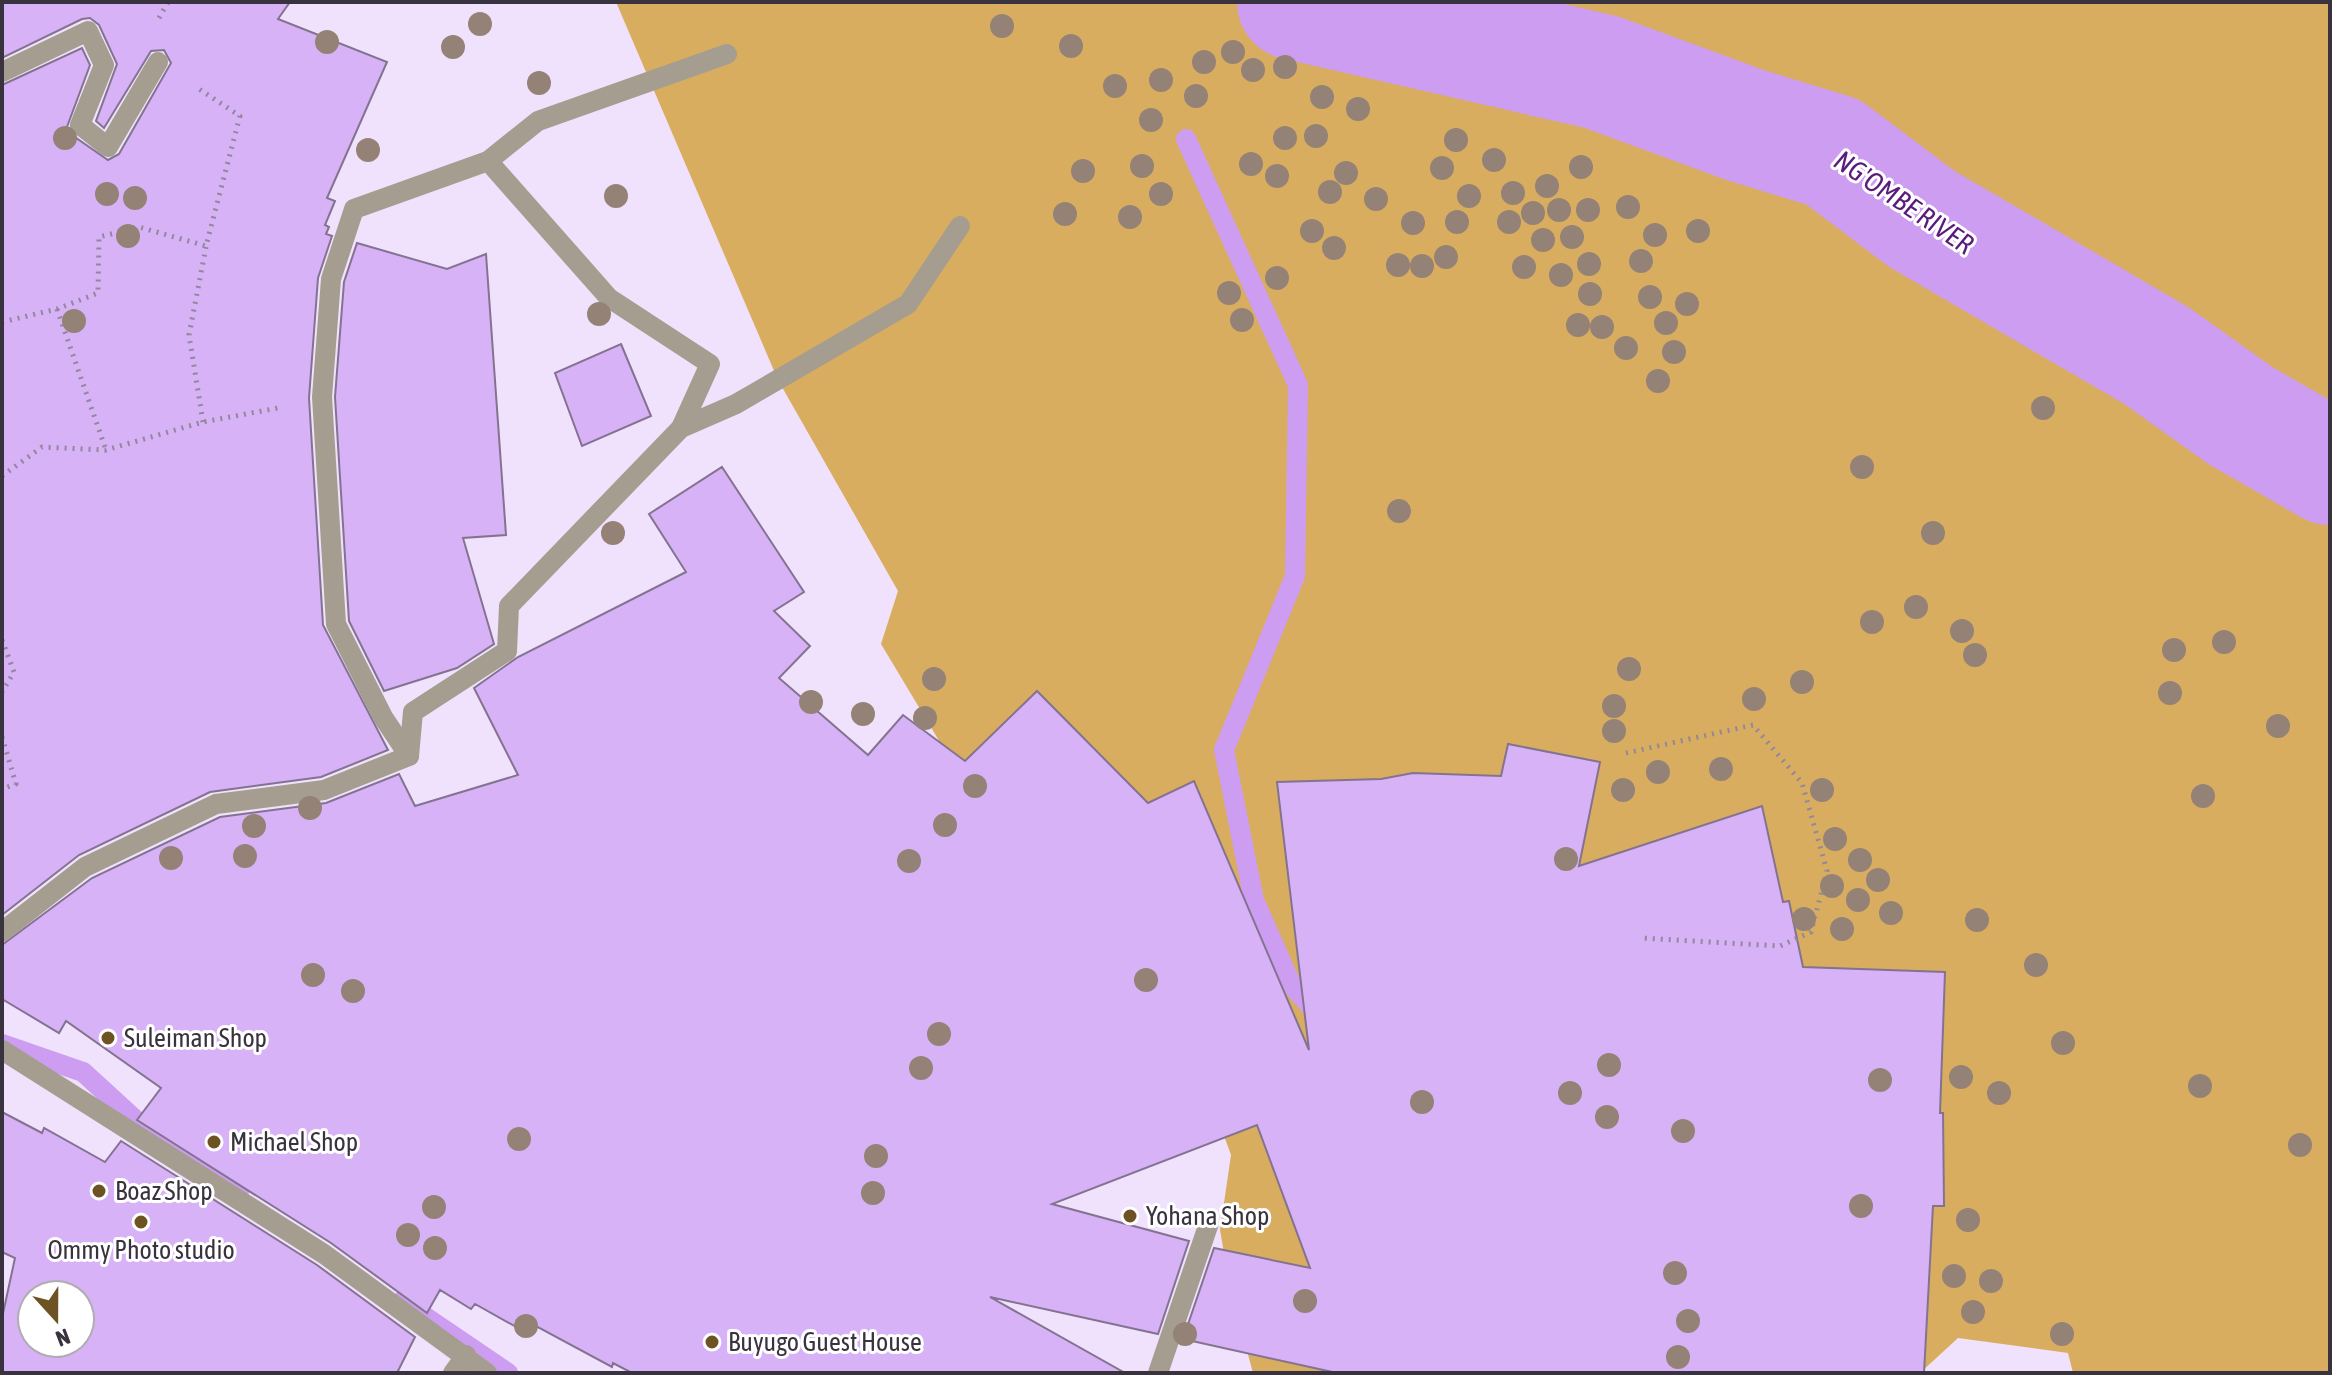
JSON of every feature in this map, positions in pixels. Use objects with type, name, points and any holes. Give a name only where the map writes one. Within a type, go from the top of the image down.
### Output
[{"type":"street","points":[[2,72],[88,31],[104,65],[80,125],[108,147],[158,62]]},
{"type":"street","points":[[409,756],[383,717],[336,624],[322,397],[331,279],[354,209],[488,161],[538,121],[727,54]]},
{"type":"street","points":[[409,756],[413,712],[507,651],[509,606],[681,428],[710,364],[609,298],[488,161]]},
{"type":"street","points":[[681,428],[736,404],[908,304],[960,226]]},
{"type":"street","points":[[2,932],[85,867],[216,804],[324,790],[409,756]]},
{"type":"street","points":[[2,1050],[324,1254],[487,1373]]},
{"type":"street","points":[[1158,1373],[1209,1223]]},
{"type":"street","points":[[453,1373],[466,1355]]},
{"type":"path","points":[[168,2],[159,12],[158,62],[240,116],[206,246],[189,335],[203,422]]},
{"type":"path","points":[[2,322],[57,309],[98,293],[99,237],[139,227],[206,246]]},
{"type":"path","points":[[57,309],[106,450]]},
{"type":"path","points":[[2,476],[42,447],[106,450],[203,422],[322,397]]},
{"type":"path","points":[[2,640],[14,672],[2,692]]},
{"type":"path","points":[[1626,753],[1753,725],[1802,783],[1827,871],[1811,932],[1780,946],[1641,938]]},
{"type":"path","points":[[2,737],[16,784],[2,789]]},
{"type":"shaded area","points":[[616,2],[2330,2],[2330,1373],[2073,1373],[2068,1353],[1958,1338],[1920,1373],[1253,1373],[1230,1288],[1220,1230],[1231,1155],[1198,1064],[974,799],[881,644],[898,591],[778,380]]},
{"type":"building","points":[[2,2],[290,2],[278,19],[387,62],[327,198],[335,201],[325,225],[329,227],[326,234],[332,236],[318,278],[309,398],[323,625],[388,750],[321,777],[210,792],[79,855],[2,915],[2,85],[82,48],[90,65],[67,127],[72,135],[108,160],[119,154],[171,63],[164,50],[151,51],[104,128],[96,121],[117,64],[99,25],[90,18],[82,19],[2,58]]},
{"type":"building","points":[[357,243],[447,269],[486,254],[506,535],[463,538],[494,644],[457,668],[384,691],[349,621],[335,397],[344,282]]},
{"type":"building","points":[[621,344],[651,416],[582,446],[555,373]]},
{"type":"building","points":[[722,467],[804,592],[774,611],[810,646],[779,678],[868,755],[903,715],[965,761],[1037,691],[1148,803],[1194,781],[1309,1050],[1277,782],[1381,779],[1413,773],[1501,776],[1508,744],[1600,762],[1579,866],[1762,806],[1783,902],[1789,901],[1803,967],[1945,972],[1940,1113],[1943,1113],[1944,1206],[1933,1206],[1924,1373],[1337,1373],[1183,1339],[1214,1248],[1310,1268],[1257,1125],[1052,1204],[1189,1241],[1158,1334],[990,1297],[1125,1373],[632,1373],[613,1363],[612,1367],[523,1319],[518,1328],[475,1304],[471,1309],[440,1290],[427,1313],[331,1243],[137,1120],[161,1088],[66,1021],[59,1033],[2,999],[2,945],[92,878],[220,817],[326,803],[399,774],[415,806],[518,775],[474,688],[518,657],[686,572],[649,514]]},
{"type":"building","points":[[2,1112],[42,1133],[44,1128],[105,1162],[121,1141],[317,1265],[415,1337],[397,1373],[2,1373],[2,1318],[15,1258],[2,1252]]},
{"type":"waterway","name":"NG'OMBE RIVER","points":[[1295,2],[1601,72],[1745,125],[1833,152],[1922,219],[2157,356],[2241,416],[2330,467]]},
{"type":"waterway","points":[[1186,139],[1298,385],[1295,576],[1224,750],[1254,900],[1291,984],[1320,1017]]},
{"type":"waterway","points":[[2,1044],[83,1072],[153,1136],[205,1164],[239,1192]]},
{"type":"waterway","points":[[402,1301],[508,1373]]},
{"type":"place","name":"Suleiman Shop","points":[[108,1038]]},
{"type":"place","name":"Michael Shop","points":[[214,1142]]},
{"type":"place","name":"Boaz Shop","points":[[99,1191]]},
{"type":"place","name":"Yohana Shop","points":[[1130,1216]]},
{"type":"place","name":"Ommy Photo studio","points":[[141,1222]]},
{"type":"place","name":"Buyugo Guest House","points":[[712,1342]]}]
